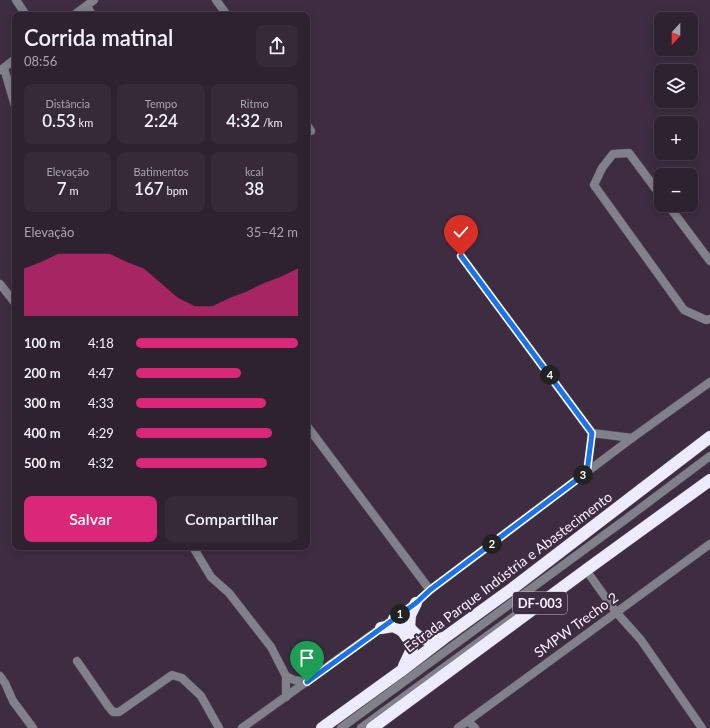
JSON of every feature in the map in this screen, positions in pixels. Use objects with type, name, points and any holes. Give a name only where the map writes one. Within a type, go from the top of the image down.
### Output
[{"type":"highway","name":"Estrada Parque Indústria e Abastecimento","points":[[322,728],[401,672],[444,638],[513,588],[710,437]]},
{"type":"highway","name":"DF-003","points":[[372,728],[381,724],[586,570],[710,480]]},
{"type":"highway","points":[[406,629],[410,615],[416,603]]},
{"type":"highway","points":[[397,616],[406,629],[412,649],[412,653],[401,672]]},
{"type":"highway","points":[[381,628],[393,626],[406,629],[419,637],[430,640],[444,638]]},
{"type":"street","points":[[16,0],[24,12]]},
{"type":"street","points":[[78,12],[94,0]]},
{"type":"street","points":[[216,0],[225,12]]},
{"type":"street","points":[[87,6],[90,12]]},
{"type":"street","points":[[12,61],[2,69],[12,97]]},
{"type":"street","points":[[654,186],[630,153],[613,154],[602,168],[594,184],[684,310],[706,320],[710,319]]},
{"type":"street","points":[[673,212],[710,261]]},
{"type":"street","points":[[461,256],[592,433],[587,472]]},
{"type":"street","points":[[0,284],[12,299]]},
{"type":"street","points":[[242,728],[416,603],[430,590],[632,438],[710,382]]},
{"type":"street","points":[[310,430],[430,590]]},
{"type":"street","points":[[592,433],[632,438]]},
{"type":"street","points":[[341,728],[626,520],[710,456]]},
{"type":"street","points":[[361,728],[626,534],[710,476]]},
{"type":"street","name":"SMPW Trecho 2","points":[[458,728],[710,544]]},
{"type":"street","points":[[195,550],[211,577],[229,593],[271,647],[286,676],[286,697]]},
{"type":"street","points":[[586,570],[616,612],[641,640],[702,728]]},
{"type":"street","points":[[77,661],[113,712],[119,712],[164,679],[172,675],[182,678],[201,696],[219,728]]},
{"type":"street","points":[[0,676],[5,683],[13,701],[32,728]]},
{"type":"street","points":[[286,676],[294,680],[307,682]]},
{"type":"street","points":[[468,721],[475,728]]},
{"type":"route","points":[[307,682],[416,603],[430,590],[587,472],[592,433],[461,256]]}]
